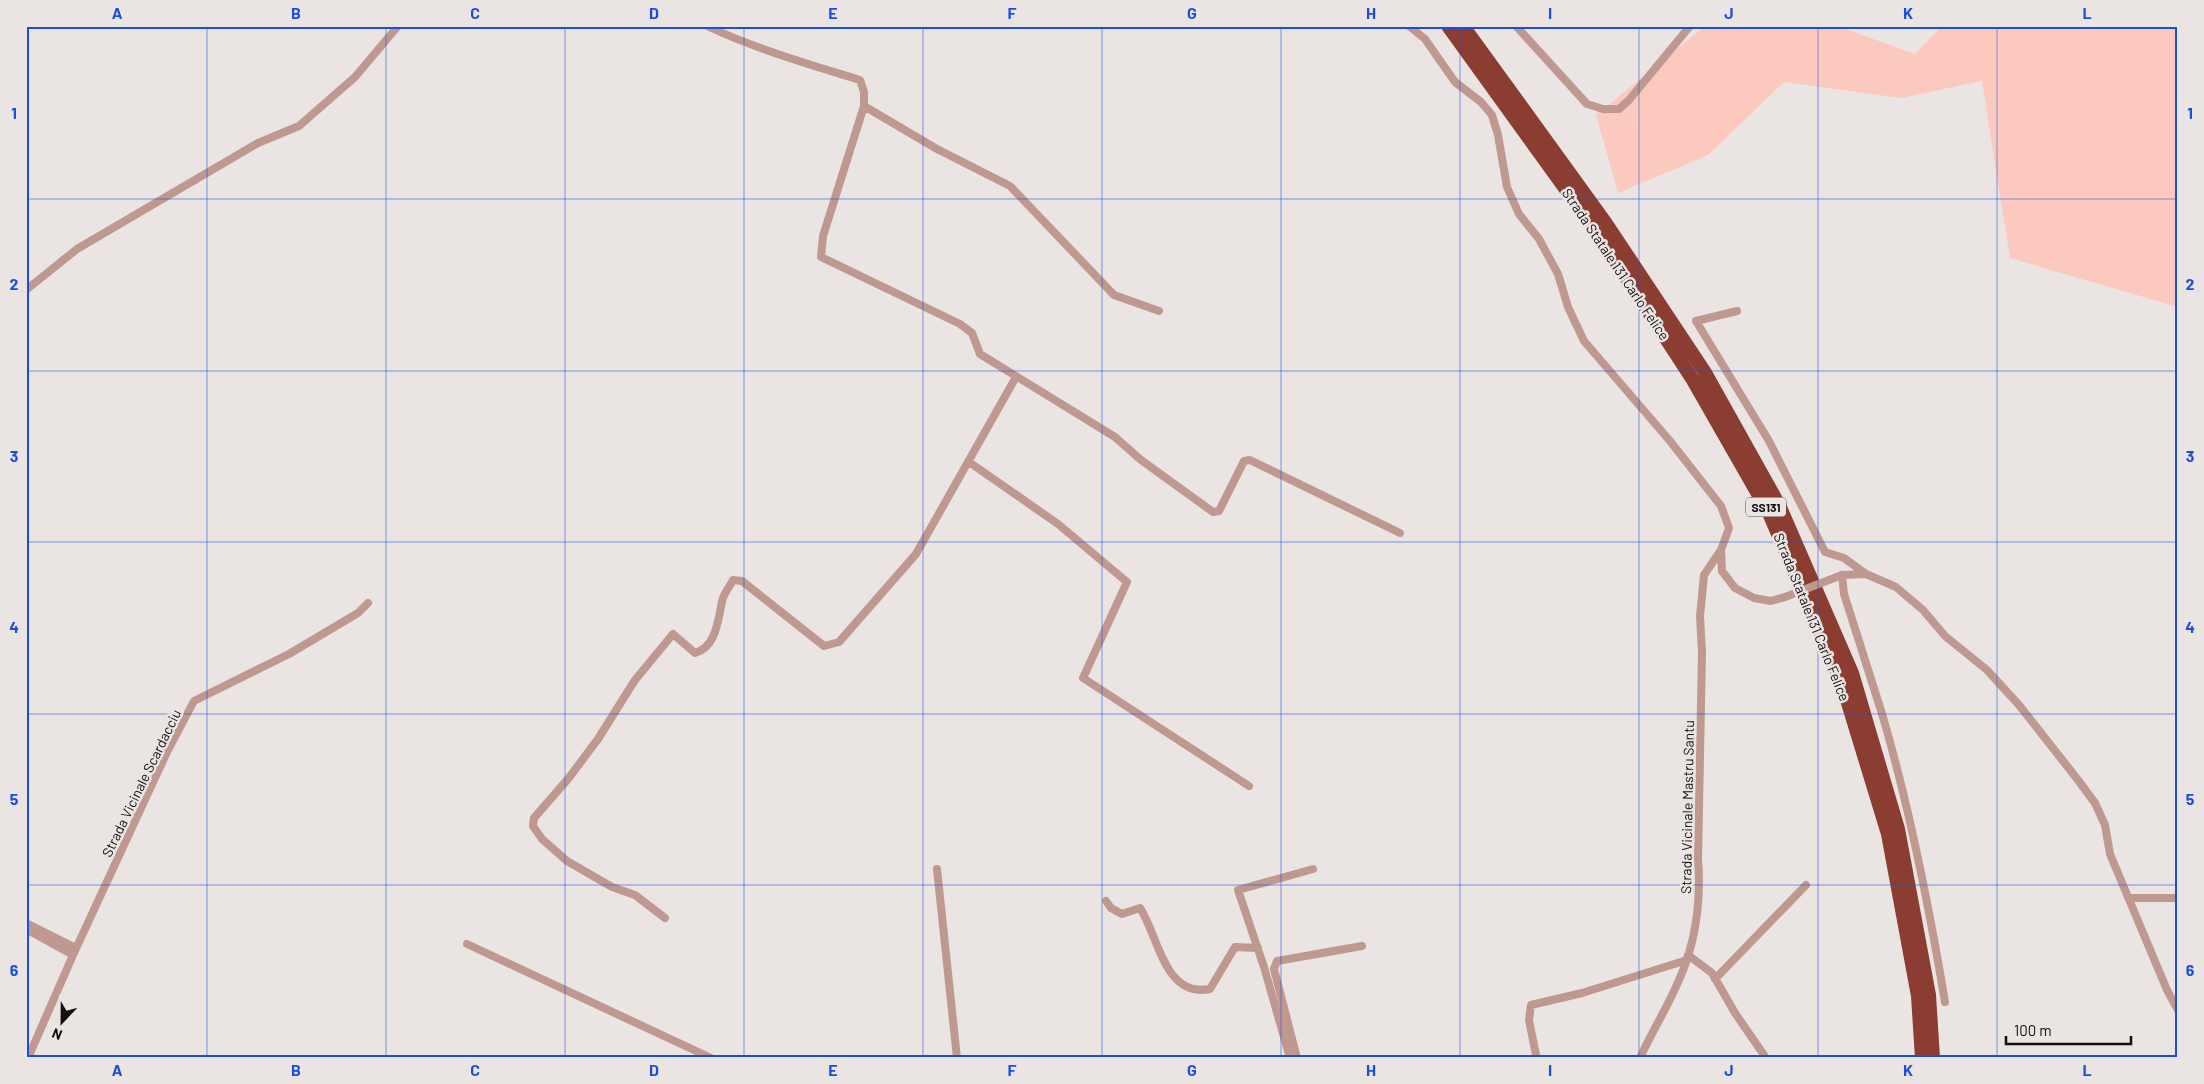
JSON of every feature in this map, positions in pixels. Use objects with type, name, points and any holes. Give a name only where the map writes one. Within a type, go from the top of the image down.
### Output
[{"type":"highway","name":"Strada Statale 131 Carlo Felice","points":[[1448,26],[1601,239],[1693,380],[1769,512],[1841,680],[1888,834],[1918,996],[1922,1058]]},
{"type":"highway","name":"Strada Statale 131 Carlo Felice","points":[[1463,26],[1605,222],[1704,371],[1779,505],[1852,674],[1898,829],[1929,995],[1933,1058]]},
{"type":"street","points":[[26,290],[77,249],[258,143],[299,126],[355,77],[398,26]]},
{"type":"street","points":[[707,26],[769,51],[860,80],[864,92],[864,106],[823,236],[821,257],[960,324],[972,333],[980,354],[1115,437],[1141,460],[1213,512],[1219,511],[1244,461],[1250,460],[1400,533]]},
{"type":"street","name":"Strada Vicinale Mastru Santu","points":[[1409,26],[1425,39],[1455,82],[1481,102],[1492,115],[1498,134],[1506,187],[1519,214],[1539,239],[1558,274],[1568,307],[1584,341],[1670,441],[1721,506],[1729,528],[1720,550],[1704,576],[1700,616],[1702,652],[1698,859],[1700,882],[1695,924],[1687,958],[1640,1058]]},
{"type":"street","points":[[1516,26],[1587,104],[1604,109],[1618,108],[1629,100],[1690,26]]},
{"type":"street","points":[[864,106],[937,149],[1010,186],[1114,295],[1159,311]]},
{"type":"street","points":[[1737,311],[1696,321],[1769,440],[1825,552],[1844,558],[1866,574],[1896,586],[1923,610],[1945,636],[1988,670],[2019,705],[2094,803],[2105,825],[2110,854],[2167,990],[2178,1010]]},
{"type":"street","points":[[665,918],[635,896],[612,887],[567,861],[542,839],[533,826],[534,818],[568,780],[598,739],[634,680],[673,634],[695,653],[701,651],[714,636],[724,597],[733,580],[742,581],[824,646],[839,642],[916,554],[1016,377]]},
{"type":"street","points":[[969,462],[1058,524],[1127,582],[1083,678],[1249,786]]},
{"type":"street","points":[[1720,550],[1722,571],[1735,588],[1754,598],[1771,601],[1785,598],[1842,575],[1866,574]]},
{"type":"street","points":[[1842,575],[1844,594],[1883,717],[1913,834],[1930,911],[1945,1002]]},
{"type":"street","name":"Strada Vicinale Scardacciu","points":[[28,1058],[74,952],[165,758],[194,701],[289,654],[358,613],[368,604]]},
{"type":"street","points":[[937,869],[957,1058]]},
{"type":"street","points":[[1290,1058],[1258,948],[1238,890],[1314,870]]},
{"type":"street","points":[[1715,979],[1806,885]]},
{"type":"street","points":[[2130,898],[2178,898]]},
{"type":"street","points":[[1106,901],[1111,908],[1122,914],[1140,908],[1168,970],[1176,980],[1196,991],[1210,989],[1235,947],[1258,948]]},
{"type":"street","points":[[26,922],[74,952]]},
{"type":"street","points":[[26,929],[74,952]]},
{"type":"street","points":[[467,944],[711,1058]]},
{"type":"street","points":[[1298,1058],[1274,969],[1278,961],[1362,946]]},
{"type":"street","points":[[1536,1055],[1529,1020],[1531,1005],[1582,993],[1687,958],[1712,973],[1735,1013],[1766,1058]]},
{"type":"shaded area","points":[[1705,26],[1837,26],[1915,54],[1942,26],[2178,26],[2178,307],[2010,258],[1982,81],[1901,98],[1784,82],[1708,155],[1618,193],[1596,115]]}]
